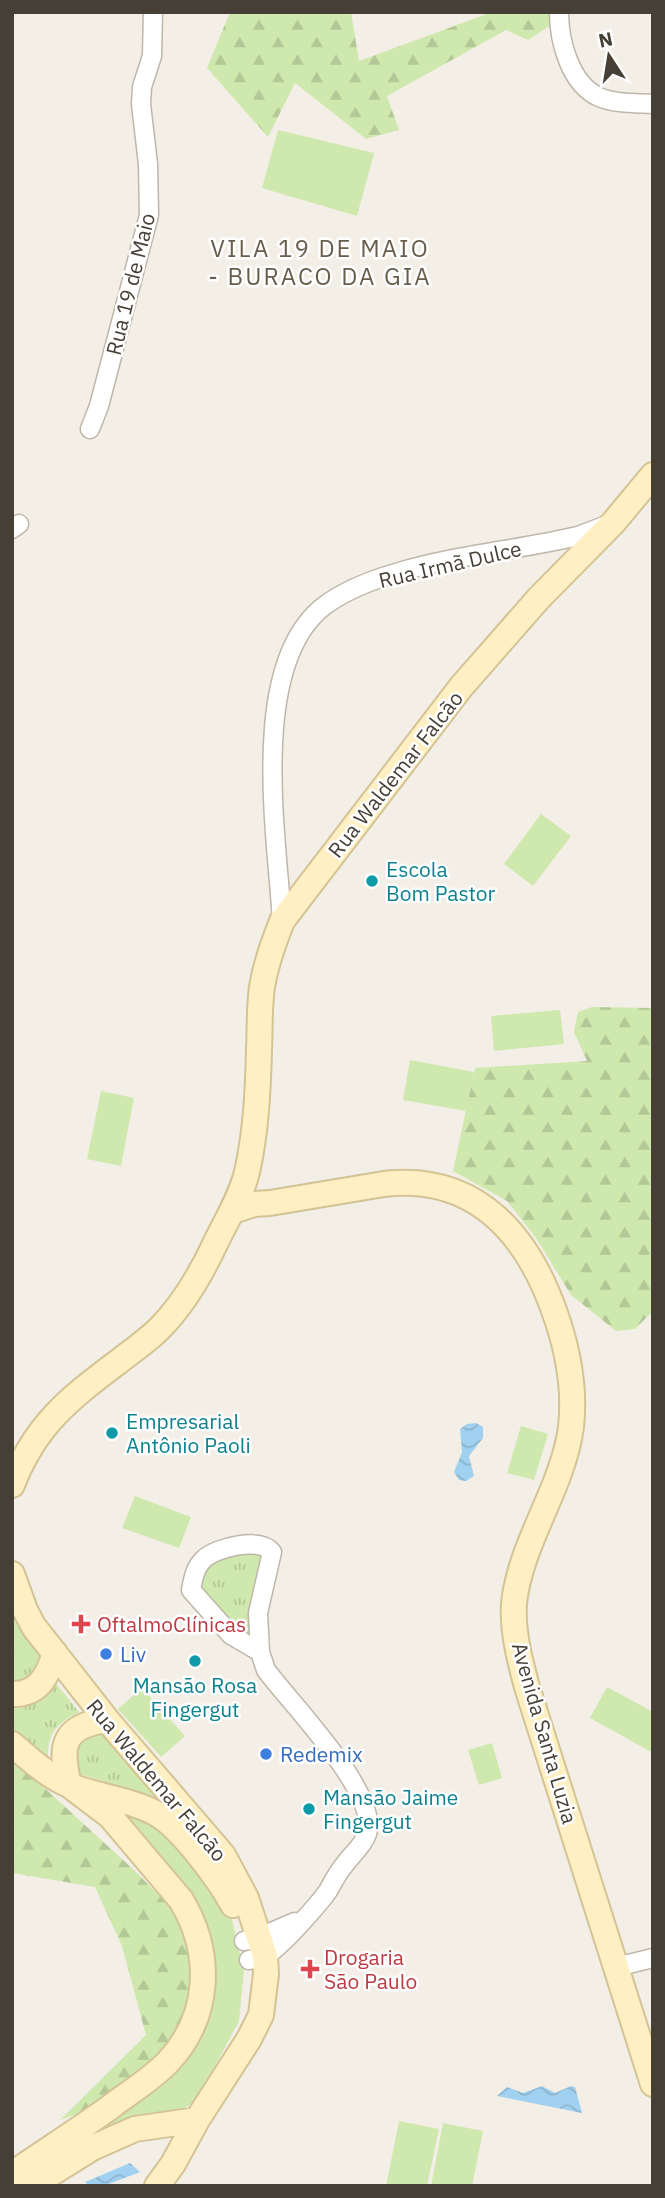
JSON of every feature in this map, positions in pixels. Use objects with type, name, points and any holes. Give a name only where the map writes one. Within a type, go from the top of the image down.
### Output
[{"type":"street","name":"Rua 19 de Maio","points":[[90,429],[99,406],[148,227],[149,183],[141,104],[142,87],[152,56],[153,12]]},
{"type":"street","points":[[559,12],[562,45],[589,90],[609,100],[653,104]]},
{"type":"street","name":"Rua Waldemar Falcão","points":[[12,1485],[20,1464],[48,1420],[76,1394],[160,1328],[188,1291],[233,1210],[246,1174],[255,1127],[262,986],[268,958],[282,920],[461,687],[538,598],[613,523],[653,475]]},
{"type":"street","name":"Rua Irmã Dulce","points":[[282,920],[271,758],[275,712],[283,673],[296,639],[310,621],[324,606],[394,573],[578,536],[613,523]]},
{"type":"street","name":"Rua Waldemar Falcão","points":[[215,1244],[235,1220],[270,1203],[261,1177],[255,1127]]},
{"type":"street","name":"Avenida Santa Luzia","points":[[270,1203],[402,1182],[437,1186],[458,1192],[479,1203],[499,1219],[530,1258],[542,1282],[563,1338],[570,1367],[573,1401],[565,1455],[524,1557],[514,1605],[516,1631],[527,1687],[653,2084]]},
{"type":"street","points":[[233,1210],[270,1203]]},
{"type":"street","points":[[255,1948],[305,1919],[362,1845],[368,1821],[365,1807],[341,1762],[266,1670],[260,1652],[258,1613],[272,1552],[265,1546],[221,1548],[204,1559],[194,1573],[191,1590],[231,1635],[260,1652]]},
{"type":"street","name":"Rua Waldemar Falcão","points":[[12,1574],[34,1627],[107,1720],[223,1855],[246,1898],[255,1948],[249,2039],[157,2186]]},
{"type":"street","points":[[12,1695],[27,1693],[38,1686],[46,1677],[55,1653]]},
{"type":"street","points":[[12,2175],[101,2113],[167,2062],[190,2031],[199,2011],[203,1991],[202,1950],[190,1915],[181,1900],[110,1816],[69,1785],[64,1761],[67,1739],[83,1724],[107,1720]]},
{"type":"street","name":"Rua Waldemar Falcão","points":[[12,1744],[69,1785],[159,1815],[193,1848],[222,1886],[255,1948]]},
{"type":"street","points":[[616,1968],[653,1958]]},
{"type":"street","points":[[31,2186],[71,2160],[115,2138],[148,2126],[197,2120]]},
{"type":"street","points":[[115,2138],[150,2131],[163,2132],[183,2148]]},
{"type":"green space","points":[[230,12],[351,12],[359,61],[492,12],[549,12],[551,25],[528,40],[506,30],[387,96],[399,130],[366,139],[295,83],[268,137],[207,68]]},
{"type":"green space","points":[[278,130],[374,153],[357,216],[262,188]]},
{"type":"green space","points":[[541,814],[571,836],[533,886],[504,864]]},
{"type":"green space","points":[[592,1007],[653,1008],[653,1311],[635,1329],[616,1331],[571,1295],[536,1238],[507,1201],[453,1171],[475,1068],[587,1061],[574,1032],[578,1012]]},
{"type":"green space","points":[[560,1010],[564,1044],[494,1051],[491,1016]]},
{"type":"green space","points":[[410,1060],[474,1072],[466,1111],[403,1100]]},
{"type":"green space","points":[[101,1091],[134,1098],[121,1166],[87,1159]]},
{"type":"green space","points":[[521,1426],[548,1434],[534,1480],[507,1473]]},
{"type":"green space","points":[[135,1496],[191,1517],[179,1548],[122,1528]]},
{"type":"green space","points":[[237,1553],[267,1554],[253,1638],[211,1607],[196,1590],[210,1562]]},
{"type":"green space","points":[[12,1604],[36,1646],[40,1661],[36,1676],[12,1685]]},
{"type":"green space","points":[[54,1681],[79,1712],[53,1732],[48,1764],[12,1739],[12,1707],[30,1702]]},
{"type":"green space","points":[[607,1687],[653,1712],[653,1753],[590,1718]]},
{"type":"green space","points":[[142,1688],[185,1736],[161,1757],[118,1709]]},
{"type":"green space","points":[[103,1730],[169,1802],[80,1774],[78,1755],[83,1736]]},
{"type":"green space","points":[[492,1743],[502,1778],[479,1785],[468,1750]]},
{"type":"green space","points":[[12,1758],[136,1872],[173,1910],[194,1965],[190,2009],[158,2062],[99,2106],[60,2120],[146,2035],[122,1946],[95,1887],[12,1873]]},
{"type":"green space","points":[[104,1805],[144,1819],[186,1856],[229,1907],[244,1970],[239,2021],[198,2098],[178,2114],[84,2145],[112,2119],[206,1932]]},
{"type":"green space","points":[[399,2121],[439,2129],[427,2186],[386,2186]]},
{"type":"green space","points":[[443,2123],[483,2131],[472,2186],[431,2186]]},
{"type":"water","points":[[476,1423],[483,1427],[483,1438],[469,1456],[474,1476],[466,1481],[459,1480],[454,1472],[462,1452],[460,1429],[467,1424]]},
{"type":"water","points":[[542,2086],[555,2093],[571,2086],[575,2087],[582,2113],[497,2096],[507,2087],[523,2093]]},
{"type":"water","points":[[130,2163],[140,2172],[104,2186],[89,2186],[85,2182]]},
{"type":"place","name":"Escola Bom Pastor","points":[[372,881]]},
{"type":"place","name":"Empresarial Antônio Paoli","points":[[112,1433]]},
{"type":"place","name":"OftalmoClínicas","points":[[81,1624]]},
{"type":"place","name":"Liv","points":[[106,1654]]},
{"type":"place","name":"Mansão Rosa Fingergut","points":[[195,1661]]},
{"type":"place","name":"Redemix","points":[[266,1754]]},
{"type":"place","name":"Mansão Jaime Fingergut","points":[[309,1809]]},
{"type":"place","name":"Drogaria São Paulo","points":[[310,1969]]},
{"type":"district","name":"VILA 19 DE MAIO - BURACO DA GIA","points":[[320,262]]}]
